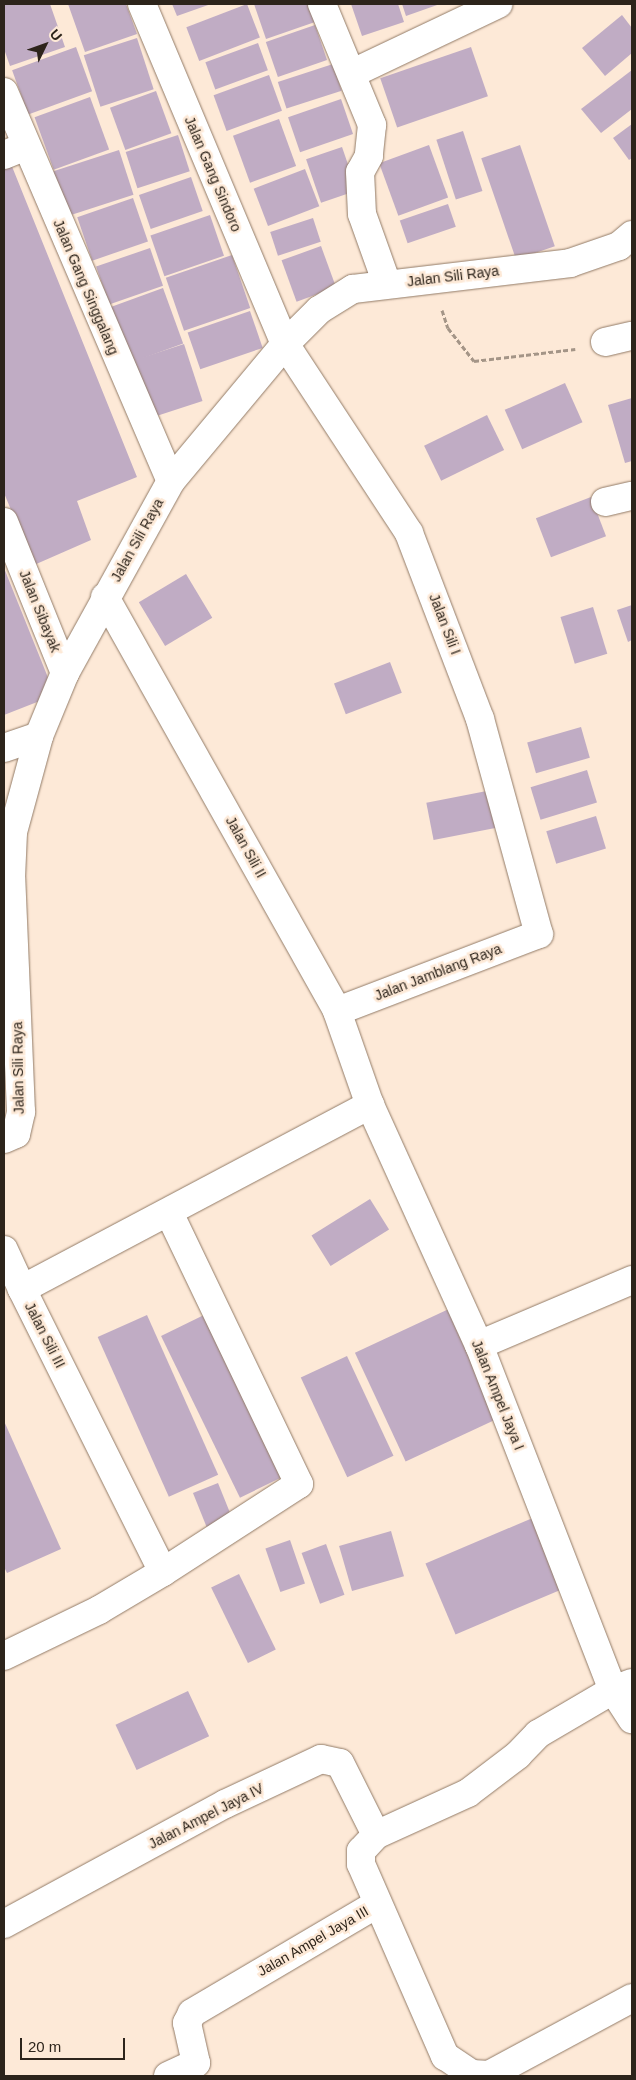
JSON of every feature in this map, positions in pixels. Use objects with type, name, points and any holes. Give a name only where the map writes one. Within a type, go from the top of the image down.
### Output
[{"type":"street","name":"Jalan Gang Sindoro","points":[[142,4],[285,344]]},
{"type":"street","points":[[322,4],[353,72],[374,136],[369,156],[360,172],[362,214],[388,284]]},
{"type":"street","points":[[353,72],[498,4]]},
{"type":"street","name":"Jalan Gang Singgalang","points":[[4,92],[15,151],[171,481]]},
{"type":"street","name":"Jalan Sili Raya","points":[[10,1137],[21,1112],[9,949],[12,832],[39,736],[65,673],[105,597],[171,481],[285,344],[319,310],[353,290],[432,278],[570,263],[619,246],[632,236]]},
{"type":"street","points":[[606,342],[632,336]]},
{"type":"street","name":"Jalan Sili I","points":[[285,344],[409,533],[480,719],[539,934]]},
{"type":"street","points":[[605,502],[632,496]]},
{"type":"street","name":"Jalan Sibayak","points":[[4,522],[65,673]]},
{"type":"street","name":"Jalan Sili II","points":[[105,597],[337,1011],[370,1105]]},
{"type":"street","points":[[4,748],[39,736]]},
{"type":"street","name":"Jalan Jamblang Raya","points":[[337,1011],[539,934]]},
{"type":"street","name":"Jalan Sili III","points":[[163,1572],[22,1290],[370,1105]]},
{"type":"street","name":"Jalan Ampel Jaya I","points":[[370,1105],[479,1345],[623,1686]]},
{"type":"street","points":[[4,1656],[99,1610],[163,1572],[299,1484],[169,1213]]},
{"type":"street","points":[[4,1250],[22,1290]]},
{"type":"street","points":[[479,1345],[632,1280]]},
{"type":"street","points":[[623,1686],[632,1719]]},
{"type":"street","name":"Jalan Ampel Jaya III","points":[[168,2076],[199,2070],[187,2023],[192,2013],[375,1905],[360,1864],[361,1850],[376,1835],[468,1793],[518,1755],[538,1734],[623,1686]]},
{"type":"street","name":"Jalan Ampel Jaya IV","points":[[4,1924],[226,1804],[322,1759],[340,1763],[376,1835]]},
{"type":"street","points":[[375,1905],[445,2056],[472,2074],[488,2075],[632,1998]]},
{"type":"path","points":[[432,278],[448,328],[474,361],[558,354],[606,342]]},
{"type":"building","points":[[4,4],[50,4],[65,47],[10,66],[4,49]]},
{"type":"building","points":[[68,4],[126,4],[137,34],[85,52]]},
{"type":"building","points":[[172,4],[211,4],[177,16]]},
{"type":"building","points":[[247,4],[260,38],[199,61],[186,27]]},
{"type":"building","points":[[254,4],[309,4],[315,22],[266,39]]},
{"type":"building","points":[[351,4],[398,4],[404,22],[362,36]]},
{"type":"building","points":[[402,4],[440,4],[406,16]]},
{"type":"building","points":[[622,15],[632,28],[632,53],[605,76],[582,48]]},
{"type":"building","points":[[315,25],[327,60],[278,77],[266,42]]},
{"type":"building","points":[[137,38],[154,89],[100,107],[84,55]]},
{"type":"building","points":[[258,43],[268,70],[215,89],[205,62]]},
{"type":"building","points":[[76,47],[92,91],[28,114],[12,70]]},
{"type":"building","points":[[471,47],[488,96],[397,127],[380,78]]},
{"type":"building","points":[[333,64],[342,91],[286,109],[278,82]]},
{"type":"building","points":[[632,70],[632,109],[601,133],[581,109]]},
{"type":"building","points":[[269,75],[282,111],[227,131],[214,95]]},
{"type":"building","points":[[156,91],[171,133],[125,150],[110,108]]},
{"type":"building","points":[[90,97],[109,150],[54,170],[35,117]]},
{"type":"building","points":[[341,99],[353,134],[300,152],[288,117]]},
{"type":"building","points":[[279,119],[296,166],[250,183],[233,136]]},
{"type":"building","points":[[632,124],[632,158],[629,160],[613,138]]},
{"type":"building","points":[[463,131],[482,191],[456,200],[436,140]]},
{"type":"building","points":[[178,135],[190,171],[137,188],[126,152]]},
{"type":"building","points":[[429,145],[448,198],[398,216],[379,163]]},
{"type":"building","points":[[520,145],[555,246],[516,260],[481,158]]},
{"type":"building","points":[[342,147],[357,190],[321,203],[306,159]]},
{"type":"building","points":[[119,150],[134,195],[68,216],[53,171]]},
{"type":"building","points":[[11,164],[137,477],[77,501],[91,540],[34,565],[4,493],[4,167]]},
{"type":"building","points":[[305,169],[319,206],[268,226],[254,189]]},
{"type":"building","points":[[191,177],[203,211],[151,229],[139,195]]},
{"type":"building","points":[[133,198],[148,241],[92,261],[77,217]]},
{"type":"building","points":[[448,204],[456,227],[408,243],[400,221]]},
{"type":"building","points":[[210,215],[224,256],[164,276],[150,236]]},
{"type":"building","points":[[313,218],[321,242],[278,256],[270,232]]},
{"type":"building","points":[[321,246],[336,287],[297,302],[282,260]]},
{"type":"building","points":[[150,248],[163,286],[109,304],[96,267]]},
{"type":"building","points":[[232,255],[250,308],[184,331],[166,278]]},
{"type":"building","points":[[163,288],[183,343],[130,363],[109,307]]},
{"type":"building","points":[[250,311],[263,348],[200,369],[188,332]]},
{"type":"building","points":[[184,344],[203,401],[147,419],[129,362]]},
{"type":"building","points":[[565,383],[582,422],[522,449],[505,410]]},
{"type":"building","points":[[632,398],[632,461],[625,463],[608,405]]},
{"type":"building","points":[[487,415],[504,450],[441,481],[424,446]]},
{"type":"building","points":[[591,497],[606,536],[551,557],[536,518]]},
{"type":"building","points":[[4,568],[55,695],[4,715]]},
{"type":"building","points":[[186,574],[212,618],[165,646],[139,602]]},
{"type":"building","points":[[632,605],[632,640],[628,642],[617,610]]},
{"type":"building","points":[[593,607],[607,654],[575,664],[560,617]]},
{"type":"building","points":[[390,662],[402,693],[346,714],[334,684]]},
{"type":"building","points":[[581,727],[590,758],[536,773],[527,742]]},
{"type":"building","points":[[587,770],[597,803],[541,820],[531,787]]},
{"type":"building","points":[[497,789],[504,826],[434,840],[426,803]]},
{"type":"building","points":[[596,816],[606,849],[556,864],[546,831]]},
{"type":"building","points":[[370,1199],[389,1230],[331,1266],[311,1236]]},
{"type":"building","points":[[451,1308],[502,1417],[406,1462],[355,1353]]},
{"type":"building","points":[[206,1314],[285,1476],[240,1498],[161,1336]]},
{"type":"building","points":[[147,1315],[218,1475],[169,1497],[98,1337]]},
{"type":"building","points":[[347,1356],[393,1456],[347,1477],[301,1378]]},
{"type":"building","points":[[4,1421],[61,1549],[7,1573],[4,1567]]},
{"type":"building","points":[[218,1483],[234,1522],[209,1532],[193,1493]]},
{"type":"building","points":[[535,1517],[565,1588],[456,1634],[425,1563]]},
{"type":"building","points":[[391,1531],[404,1576],[352,1591],[339,1546]]},
{"type":"building","points":[[290,1540],[305,1583],[280,1592],[265,1548]]},
{"type":"building","points":[[326,1544],[344,1595],[320,1604],[302,1553]]},
{"type":"building","points":[[239,1574],[276,1649],[248,1663],[211,1588]]},
{"type":"building","points":[[188,1691],[209,1736],[137,1770],[115,1725]]}]
